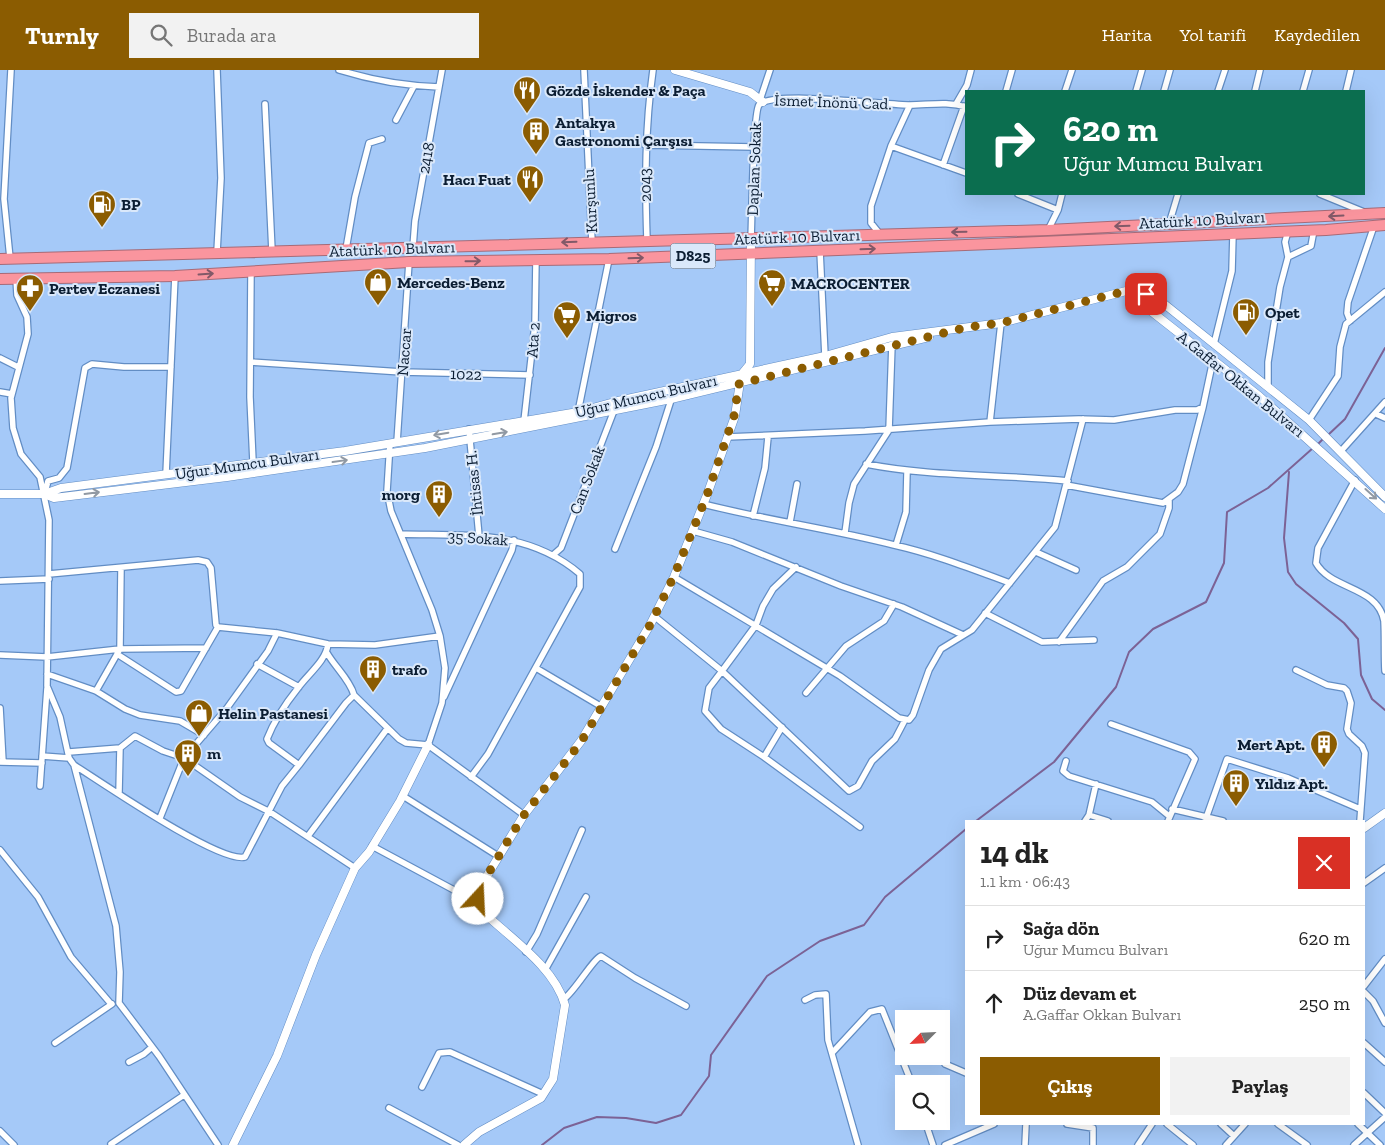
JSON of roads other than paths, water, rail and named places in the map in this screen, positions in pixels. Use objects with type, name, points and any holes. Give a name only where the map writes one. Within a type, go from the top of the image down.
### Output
[{"type":"highway","name":"Atatürk 10 Bulvarı","points":[[5,258],[1048,230],[1385,213]]},
{"type":"highway","name":"Atatürk 10 Bulvarı","points":[[0,278],[175,276],[410,262],[609,259],[1233,234],[1385,225]]},
{"type":"street","points":[[5,258],[2,207],[11,70]]},
{"type":"street","points":[[216,70],[222,178],[217,252]]},
{"type":"street","points":[[339,70],[364,78],[414,86],[439,87]]},
{"type":"street","name":"2418","points":[[413,247],[415,221],[442,70]]},
{"type":"street","name":"Kurşunlu","points":[[584,70],[592,242]]},
{"type":"street","name":"2043","points":[[647,240],[646,114],[653,70]]},
{"type":"street","name":"İsmet İnönü Cad.","points":[[675,70],[750,92],[762,101],[798,98],[910,105],[956,104],[965,106]]},
{"type":"street","name":"Daplan Sokak","points":[[751,238],[757,110],[762,101],[770,70]]},
{"type":"street","points":[[956,104],[967,85],[971,70]]},
{"type":"street","points":[[1006,90],[1012,70]]},
{"type":"street","points":[[1065,90],[1072,70]]},
{"type":"street","points":[[1136,90],[1142,70]]},
{"type":"street","points":[[1164,90],[1170,70]]},
{"type":"street","points":[[1218,90],[1225,70]]},
{"type":"street","points":[[1255,90],[1260,70]]},
{"type":"street","points":[[1303,90],[1309,70]]},
{"type":"street","points":[[1346,90],[1351,70]]},
{"type":"street","points":[[396,120],[414,86]]},
{"type":"street","points":[[265,104],[272,250]]},
{"type":"street","points":[[880,234],[871,223],[871,206],[886,157],[910,105]]},
{"type":"street","points":[[943,165],[965,106]]},
{"type":"street","points":[[346,249],[355,197],[369,143],[382,139]]},
{"type":"street","points":[[645,145],[754,147]]},
{"type":"street","points":[[891,146],[965,173]]},
{"type":"street","points":[[1020,195],[1058,210]]},
{"type":"street","points":[[1048,230],[1058,210],[1062,195]]},
{"type":"street","points":[[1169,224],[1178,195]]},
{"type":"street","points":[[1323,195],[1371,214]]},
{"type":"street","points":[[1350,321],[1347,313],[1348,302],[1374,226]]},
{"type":"street","points":[[1288,257],[1311,246],[1314,230]]},
{"type":"street","points":[[1268,386],[1270,353],[1280,287],[1288,257],[1285,242],[1288,231]]},
{"type":"street","points":[[1214,344],[1232,271],[1233,234]]},
{"type":"street","points":[[464,1145],[479,1132],[540,1098],[553,1079],[565,1005],[564,999],[558,986],[545,970],[484,913],[480,904],[479,889],[524,815],[581,742],[602,707],[654,616],[693,531],[728,437],[734,416],[741,375],[747,370],[750,360],[753,253],[751,238]]},
{"type":"street","points":[[820,250],[825,356]]},
{"type":"street","name":"Ata 2","points":[[524,420],[535,324],[536,259]]},
{"type":"street","points":[[578,412],[609,259]]},
{"type":"street","name":"Naccar","points":[[410,262],[402,372],[394,443],[389,454],[387,492],[391,511],[423,585],[440,636],[445,668],[442,703]]},
{"type":"street","points":[[251,270],[250,397],[253,462]]},
{"type":"street","points":[[166,474],[175,276]]},
{"type":"street","points":[[16,278],[18,295],[27,317],[28,334],[12,394],[13,428],[16,442],[28,465],[40,477],[49,520],[47,686],[40,786]]},
{"type":"street","points":[[968,327],[1001,323],[1134,289]]},
{"type":"street","name":"A.Gaffar Okkan Bulvarı","points":[[1134,289],[1158,299],[1268,386],[1309,420],[1385,497]]},
{"type":"street","name":"A.Gaffar Okkan Bulvarı","points":[[1134,289],[1147,308],[1306,437],[1385,509]]},
{"type":"street","points":[[1309,420],[1338,376],[1342,334],[1350,321],[1385,292]]},
{"type":"street","points":[[990,422],[1001,323]]},
{"type":"street","name":"Uğur Mumcu Bulvarı","points":[[0,494],[44,494],[61,488],[394,443],[468,429],[578,412],[618,401],[825,356],[892,338],[968,327]]},
{"type":"street","name":"Uğur Mumcu Bulvarı","points":[[44,494],[54,498],[389,454],[671,399],[892,347],[968,327]]},
{"type":"street","points":[[845,534],[854,484],[888,430],[892,338]]},
{"type":"street","points":[[0,358],[18,367]]},
{"type":"street","points":[[866,464],[907,472],[1016,476],[1067,483],[1163,503],[1178,492],[1183,484],[1213,360]]},
{"type":"street","name":"1022","points":[[251,362],[402,372],[530,375]]},
{"type":"street","points":[[44,494],[48,481],[59,478],[67,468],[84,368],[92,364],[171,368]]},
{"type":"street","points":[[615,549],[656,447],[674,390]]},
{"type":"street","points":[[0,392],[12,394]]},
{"type":"street","name":"Can Sokak","points":[[553,555],[560,548],[618,401]]},
{"type":"street","points":[[1338,448],[1370,417],[1376,414],[1385,402]]},
{"type":"street","points":[[728,437],[768,437],[990,422],[1114,420],[1142,414],[1197,410],[1203,407]]},
{"type":"street","points":[[1376,414],[1385,418]]},
{"type":"street","points":[[654,616],[722,671],[849,792],[858,786],[872,761],[895,739],[905,720],[913,715],[929,670],[941,648],[972,630],[1056,527],[1083,419]]},
{"type":"street","name":"İhtisas H.","points":[[468,429],[479,536]]},
{"type":"street","points":[[753,516],[765,468],[768,437]]},
{"type":"street","points":[[896,545],[906,512],[907,472]]},
{"type":"street","points":[[1355,480],[1318,548],[1316,563],[1324,574],[1361,593],[1377,605],[1385,622],[1385,671]]},
{"type":"street","points":[[790,522],[797,484]]},
{"type":"street","points":[[1059,642],[1103,581],[1127,568],[1160,534],[1169,508],[1168,500]]},
{"type":"street","points":[[703,504],[896,545],[946,560],[1010,583]]},
{"type":"street","points":[[693,531],[732,542],[894,604],[963,635]]},
{"type":"street","name":"35 Sokak","points":[[401,534],[479,536],[514,540],[553,555],[572,566],[580,574],[580,587],[536,668]]},
{"type":"street","points":[[233,1145],[277,1056],[316,955],[355,868],[372,846],[403,796],[428,745],[442,703],[512,550],[514,540]]},
{"type":"street","points":[[1036,552],[1076,570]]},
{"type":"street","points":[[0,581],[198,560],[207,562],[211,568],[216,625],[218,627]]},
{"type":"street","points":[[796,567],[773,588],[763,606],[756,625],[710,688],[705,710],[721,729],[860,827]]},
{"type":"street","points":[[96,691],[118,652],[121,568]]},
{"type":"street","points":[[674,576],[827,669],[905,720]]},
{"type":"street","points":[[806,693],[846,646],[884,621],[894,604]]},
{"type":"street","points":[[985,613],[1042,642],[1094,640]]},
{"type":"street","points":[[218,627],[277,633],[328,644],[375,645],[440,636]]},
{"type":"street","points":[[118,652],[176,692],[181,691],[189,681],[218,627]]},
{"type":"street","points":[[160,818],[184,758],[227,708],[268,651],[277,633]]},
{"type":"street","points":[[300,765],[269,743],[267,739],[270,730],[298,687],[327,653],[328,644]]},
{"type":"street","points":[[0,655],[46,657],[206,648]]},
{"type":"street","points":[[327,653],[335,668],[352,688],[354,695],[387,728],[406,743],[428,745],[524,815]]},
{"type":"street","points":[[257,664],[298,687]]},
{"type":"street","points":[[471,777],[488,754],[536,668],[602,707]]},
{"type":"street","points":[[1296,670],[1326,685],[1344,688],[1347,691],[1351,703],[1347,729],[1349,734],[1362,746],[1364,753],[1360,820]]},
{"type":"street","points":[[47,674],[96,691],[125,709],[140,715],[180,721],[204,735]]},
{"type":"street","points":[[47,686],[60,717],[116,926],[120,972],[119,1003],[152,1047],[218,1145]]},
{"type":"street","points":[[74,766],[160,818],[176,831],[239,858],[245,857],[282,786],[354,695]]},
{"type":"street","points":[[0,708],[1,762],[42,759],[120,748],[136,736],[162,751],[184,758],[240,797],[270,812],[355,868]]},
{"type":"street","points":[[1066,761],[1063,771],[1069,776],[1152,802],[1169,819],[1195,758],[1189,752],[1111,724]]},
{"type":"street","points":[[764,758],[782,727]]},
{"type":"street","points":[[308,836],[387,728]]},
{"type":"street","points":[[119,793],[120,748]]},
{"type":"street","points":[[1172,809],[1206,820],[1228,759],[1288,778],[1360,809]]},
{"type":"street","points":[[1086,820],[1089,815],[1096,784]]},
{"type":"street","points":[[403,796],[498,856]]},
{"type":"street","points":[[1365,827],[1385,813]]},
{"type":"street","points":[[1089,815],[1105,820]]},
{"type":"street","points":[[526,952],[538,934],[582,830]]},
{"type":"street","points":[[372,846],[480,904]]},
{"type":"street","points":[[0,850],[38,897],[71,957],[111,1004]]},
{"type":"street","points":[[1365,883],[1385,868]]},
{"type":"street","points":[[545,970],[586,897]]},
{"type":"street","points":[[564,999],[576,989],[594,962],[601,956],[635,978],[686,1006]]},
{"type":"street","points":[[1365,985],[1385,959]]},
{"type":"street","points":[[1365,993],[1373,1001],[1385,1023]]},
{"type":"street","points":[[805,1000],[815,995],[826,994],[828,1040],[858,1145]]},
{"type":"street","points":[[55,1043],[111,1004],[119,1003]]},
{"type":"street","points":[[832,1053],[870,1012],[882,1008],[895,1040]]},
{"type":"street","points":[[1365,1044],[1385,1062]]},
{"type":"street","points":[[129,1062],[152,1047]]},
{"type":"street","points":[[422,1087],[439,1053],[450,1052],[543,1094]]},
{"type":"street","points":[[947,1065],[965,1073]]},
{"type":"street","points":[[111,1144],[184,1095]]},
{"type":"street","points":[[1354,1145],[1385,1115],[1365,1095]]},
{"type":"street","points":[[389,1108],[458,1145]]},
{"type":"street","points":[[950,1145],[992,1125]]},
{"type":"street","points":[[1025,1145],[1026,1125]]},
{"type":"street","points":[[1074,1125],[1093,1128],[1093,1145]]},
{"type":"street","points":[[1138,1145],[1151,1125]]},
{"type":"street","points":[[1168,1125],[1193,1145]]},
{"type":"street","points":[[1222,1125],[1234,1136]]},
{"type":"street","points":[[1226,1145],[1243,1125]]},
{"type":"street","points":[[1279,1125],[1306,1145]]},
{"type":"street","points":[[1359,1125],[1369,1132],[1380,1145]]},
{"type":"street","points":[[928,1130],[933,1145]]},
{"type":"street","points":[[0,1131],[14,1145]]},
{"type":"waterway","points":[[1328,435],[1345,419],[1385,348]]},
{"type":"waterway","points":[[1317,445],[1324,438]]},
{"type":"waterway","points":[[977,820],[1054,762],[1116,687],[1129,652],[1153,629],[1206,602],[1224,563],[1227,512],[1268,488],[1313,448]]},
{"type":"waterway","points":[[1289,472],[1284,538],[1288,572],[1296,584],[1344,623],[1358,639],[1361,675],[1372,699],[1385,710]]},
{"type":"waterway","points":[[542,1145],[564,1128],[597,1117],[626,1118],[656,1123],[681,1115],[709,1076],[711,1055],[767,976],[820,941],[864,925],[885,897],[965,830]]},
{"type":"place","name":"Gözde İskender & Paça","points":[[527,114]]},
{"type":"place","name":"Antakya Gastronomi Çarşısı","points":[[536,155]]},
{"type":"place","name":"Hacı Fuat","points":[[530,203]]},
{"type":"place","name":"BP","points":[[102,228]]},
{"type":"place","name":"Mercedes-Benz","points":[[378,306]]},
{"type":"place","name":"MACROCENTER","points":[[772,307]]},
{"type":"place","name":"Pertev Eczanesi","points":[[30,312]]},
{"type":"place","name":"Opet","points":[[1246,336]]},
{"type":"place","name":"Migros","points":[[567,339]]},
{"type":"place","name":"morg","points":[[439,518]]},
{"type":"place","name":"trafo","points":[[373,693]]},
{"type":"place","name":"Helin Pastanesi","points":[[199,737]]},
{"type":"place","name":"Mert Apt.","points":[[1324,768]]},
{"type":"place","name":"m","points":[[188,777]]},
{"type":"place","name":"Yıldız Apt.","points":[[1236,807]]}]
